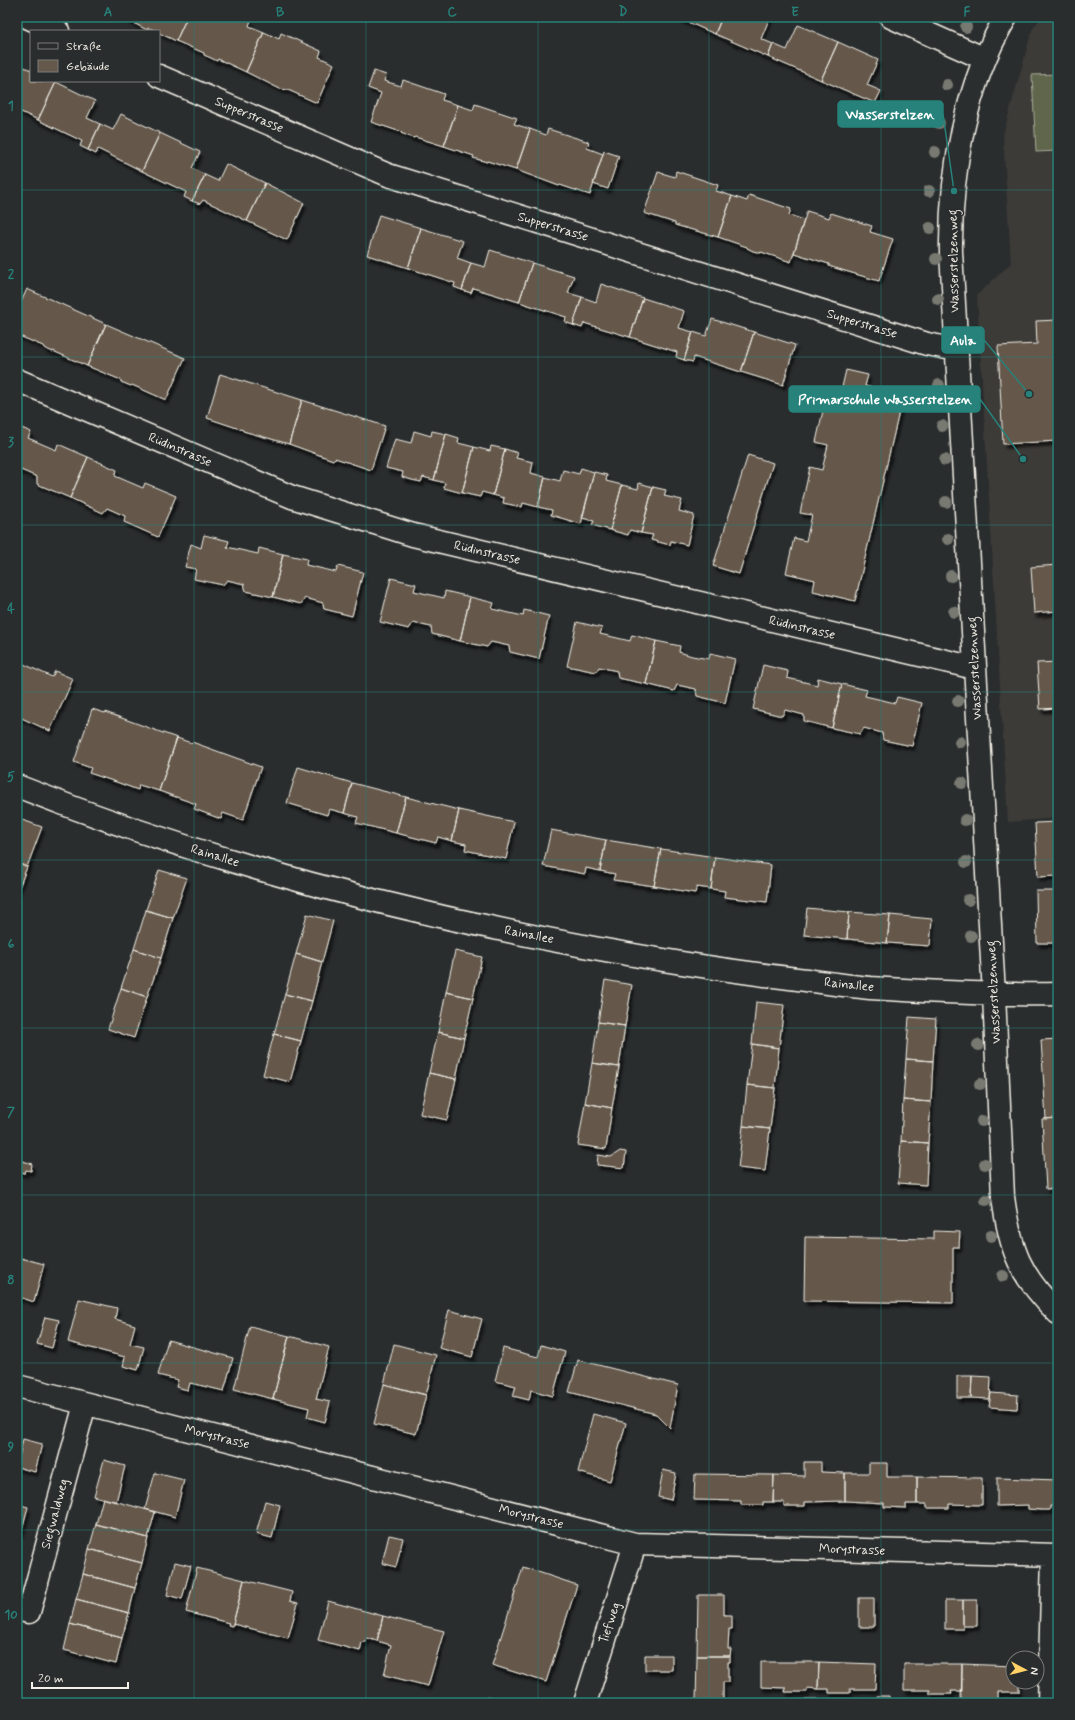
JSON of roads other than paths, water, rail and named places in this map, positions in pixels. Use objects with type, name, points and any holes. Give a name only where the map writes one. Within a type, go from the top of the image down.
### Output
[{"type":"street","points":[[27,17],[56,30]]},
{"type":"street","points":[[890,17],[985,59]]},
{"type":"street","name":"Wasserstelzenweg","points":[[1006,17],[985,59],[974,90],[965,123],[954,192],[951,252],[994,994],[1001,1159],[1006,1221],[1014,1250],[1022,1270],[1041,1296],[1058,1313]]},
{"type":"street","name":"Supperstrasse","points":[[160,76],[388,175],[927,344],[957,350]]},
{"type":"street","name":"Rüdinstrasse","points":[[17,380],[292,497],[413,535],[975,668]]},
{"type":"street","name":"Rainallee","points":[[17,786],[81,812],[162,840],[243,865],[384,903],[522,934],[684,964],[869,988],[994,994],[1058,994]]},
{"type":"street","name":"Morystrasse","points":[[17,1386],[635,1544],[1055,1555]]},
{"type":"street","name":"Siegwaldweg","points":[[17,1609],[29,1612],[85,1404]]},
{"type":"street","name":"Tiefweg","points":[[585,1703],[635,1544]]},
{"type":"street","points":[[1049,1703],[1055,1555]]},
{"type":"place","name":"Wasserstelzen","points":[[954,191]]},
{"type":"place","name":"Aula","points":[[1029,394]]},
{"type":"place","name":"Primarschule Wasserstelzen","points":[[1023,459]]}]
